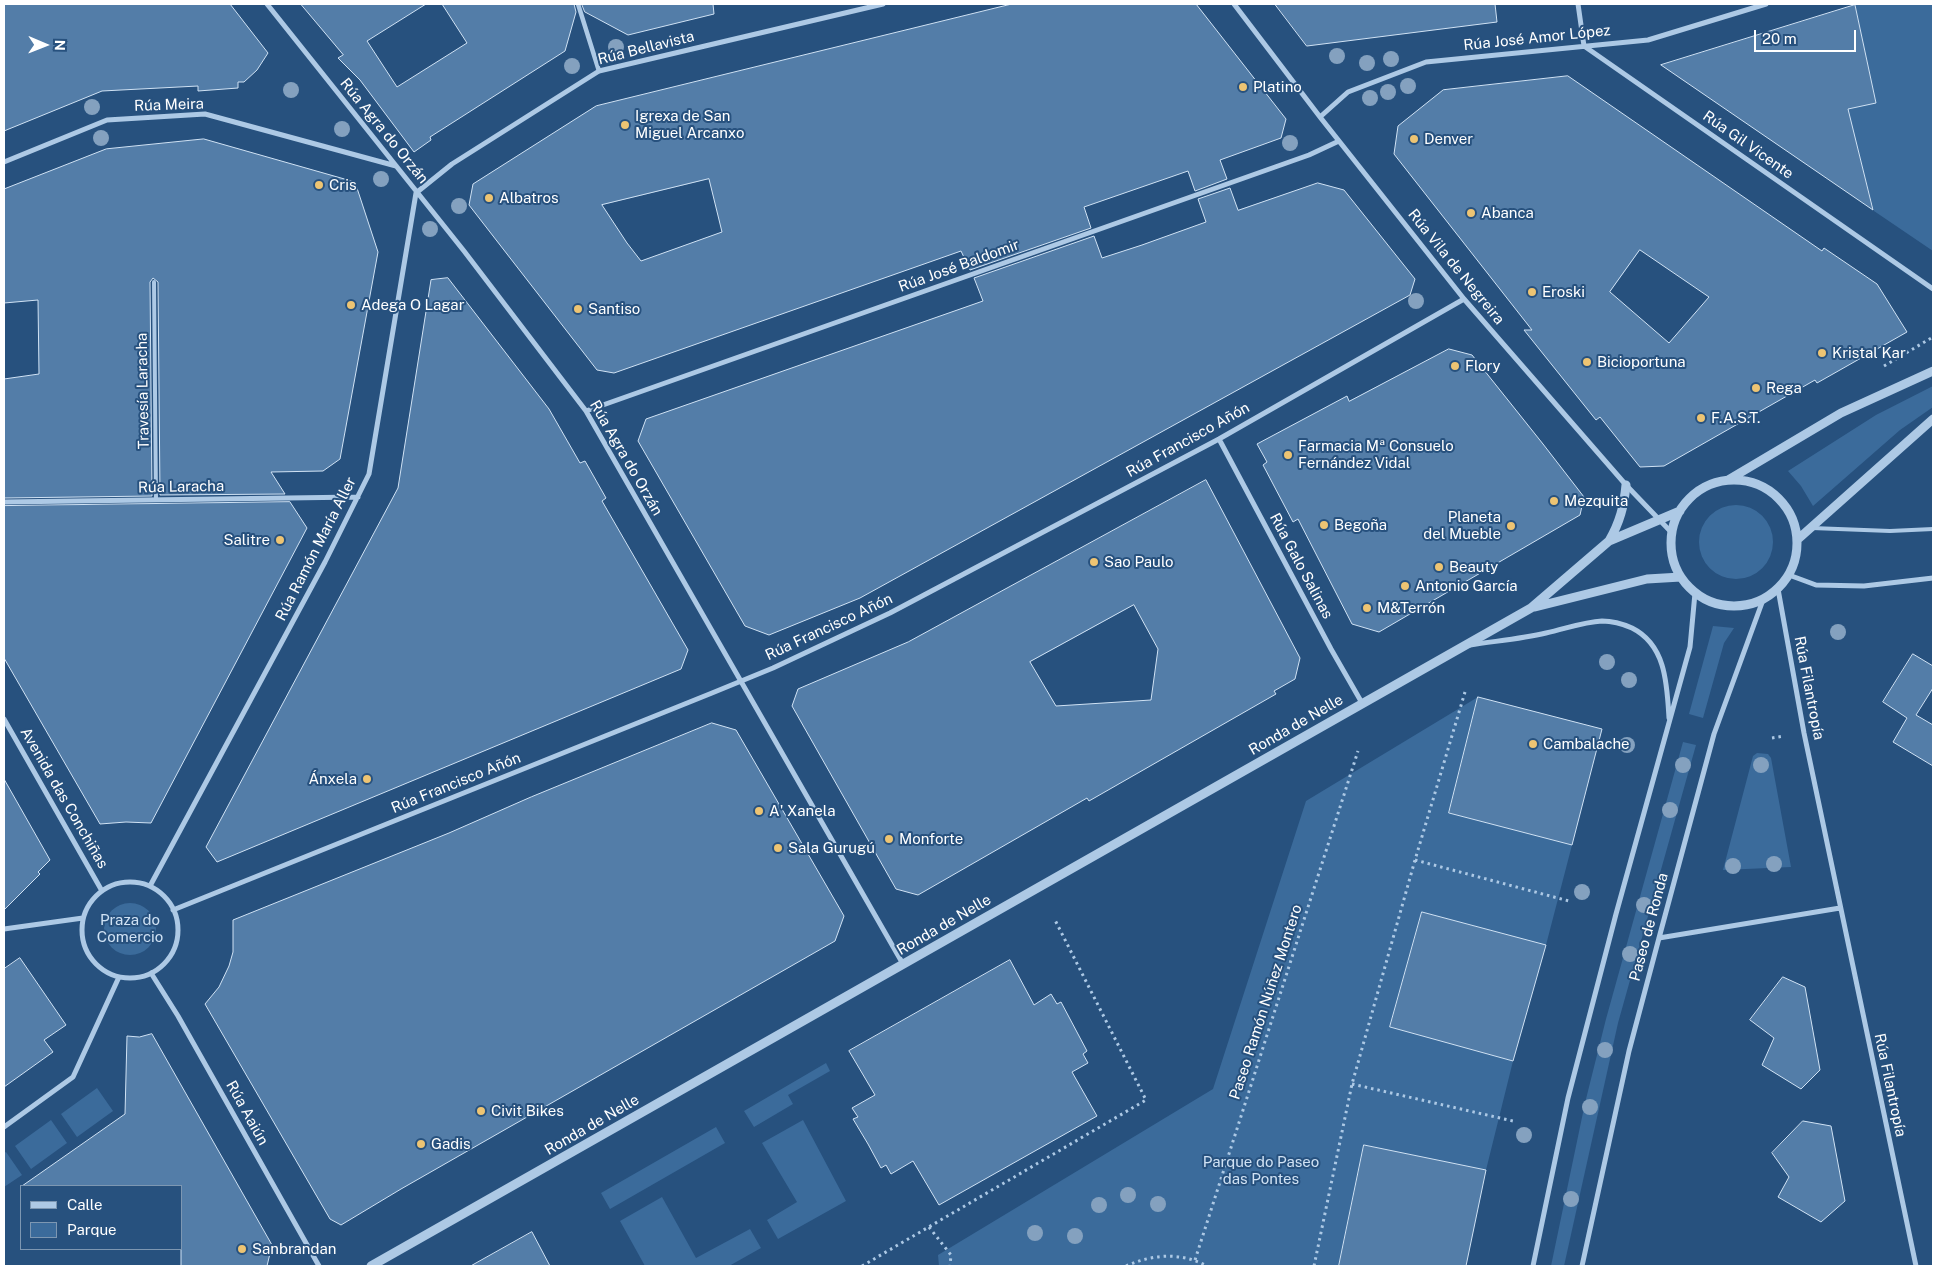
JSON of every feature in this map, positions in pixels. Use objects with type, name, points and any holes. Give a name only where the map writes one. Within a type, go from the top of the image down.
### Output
[{"type":"street","name":"Rúa Agra do Orzán","points":[[268,4],[416,193],[464,251],[586,411],[903,964]]},
{"type":"street","points":[[578,4],[599,72]]},
{"type":"street","name":"Rúa Bellavista","points":[[416,193],[452,164],[599,72],[883,4]]},
{"type":"street","name":"Rúa Vila de Negreira","points":[[1234,4],[1320,117],[1464,299],[1626,485],[1673,534]]},
{"type":"street","points":[[1578,4],[1584,46]]},
{"type":"street","name":"Rúa José Amor López","points":[[1320,117],[1348,92],[1426,62],[1648,40],[1766,4]]},
{"type":"street","name":"Rúa Gil Vicente","points":[[1584,46],[1933,289]]},
{"type":"street","name":"Rúa Meira","points":[[4,162],[107,120],[205,114],[396,166]]},
{"type":"street","name":"Rúa José Baldomir","points":[[586,411],[1300,158],[1339,141]]},
{"type":"street","name":"Rúa Ramón María Aller","points":[[150,886],[187,820],[369,474],[416,193]]},
{"type":"street","name":"Rúa Francisco Añón","points":[[173,910],[740,681],[890,614],[1219,439],[1464,299]]},
{"type":"street","points":[[1728,480],[1750,483],[1766,489],[1782,502],[1793,520],[1797,540],[1795,558],[1789,575],[1778,589],[1763,600],[1746,605],[1728,606],[1710,602],[1695,593],[1681,577],[1674,562],[1671,546],[1680,511],[1692,496],[1709,485],[1728,480],[1841,413],[1933,371]]},
{"type":"street","points":[[1797,540],[1933,419]]},
{"type":"street","name":"Rúa Galo Salinas","points":[[1219,439],[1331,649],[1362,703]]},
{"type":"street","points":[[1609,541],[1624,506],[1626,485]]},
{"type":"street","name":"Rúa Laracha","points":[[4,502],[358,497]]},
{"type":"street","name":"Ronda de Nelle","points":[[371,1266],[1531,608],[1609,541],[1680,511]]},
{"type":"street","points":[[1789,575],[1816,585],[1825,586],[1864,586],[1933,578]]},
{"type":"street","name":"Ronda de Nelle","points":[[1531,608],[1647,579],[1681,577]]},
{"type":"street","name":"Rúa Filantropía","points":[[1778,589],[1804,733],[1916,1266]]},
{"type":"street","points":[[1533,1266],[1568,1098],[1613,924],[1690,646],[1695,593]]},
{"type":"street","name":"Paseo de Ronda","points":[[1582,1266],[1629,1051],[1714,734],[1763,600]]},
{"type":"street","points":[[1462,647],[1545,634],[1586,623],[1604,621],[1625,625],[1641,633],[1655,647],[1661,659],[1668,687],[1669,722]]},
{"type":"street","name":"Avenida das Conchiñas","points":[[4,719],[102,890]]},
{"type":"street","points":[[138,882],[150,886],[168,900],[173,910],[177,924],[177,939],[172,953],[163,964],[151,973],[130,978],[119,977],[105,971],[93,961],[85,948],[82,934],[83,918],[93,898],[113,884],[138,882]]},
{"type":"street","points":[[1659,938],[1840,908]]},
{"type":"street","points":[[4,929],[83,918]]},
{"type":"street","name":"Rúa Aaiún","points":[[151,973],[178,1016],[319,1266]]},
{"type":"street","points":[[4,1127],[73,1077],[119,977]]},
{"type":"lane","name":"Travesía Laracha","points":[[154,282],[156,500]]},
{"type":"lane","points":[[1812,528],[1890,531],[1933,529]]},
{"type":"path","points":[[1314,1266],[1352,1084],[1415,860],[1465,692]]},
{"type":"path","name":"Paseo Ramón Núñez Montero","points":[[1195,1260],[1358,751]]},
{"type":"path","points":[[1415,860],[1569,901]]},
{"type":"path","points":[[862,1266],[1146,1100],[1055,920]]},
{"type":"path","points":[[1352,1084],[1513,1121]]},
{"type":"path","points":[[929,1227],[951,1255],[950,1266]]},
{"type":"path","points":[[1126,1266],[1143,1259],[1169,1256],[1195,1260],[1207,1266]]},
{"type":"green space","points":[[1855,4],[1933,4],[1933,251],[1874,211],[1847,109],[1876,103]]},
{"type":"green space","points":[[1933,386],[1933,407],[1900,430],[1813,506],[1801,486],[1788,471],[1876,415]]},
{"type":"green space","points":[[1736,505],[1750,508],[1762,516],[1770,528],[1773,542],[1770,556],[1762,568],[1750,576],[1736,579],[1722,576],[1710,568],[1702,556],[1699,542],[1702,528],[1710,516],[1722,508]]},
{"type":"green space","points":[[1713,626],[1734,628],[1724,643],[1703,718],[1689,714]]},
{"type":"green space","name":"Parque do Paseo das Pontes","points":[[1478,697],[1449,813],[1572,845],[1546,945],[1422,912],[1390,1027],[1513,1061],[1486,1170],[1364,1145],[1339,1266],[939,1266],[938,1255],[1213,1089],[1306,801]]},
{"type":"green space","points":[[1683,742],[1696,745],[1618,1023],[1564,1266],[1551,1266],[1585,1103],[1606,1019]]},
{"type":"green space","points":[[1757,753],[1768,754],[1771,758],[1791,867],[1723,870],[1753,756]]},
{"type":"green space","name":"Praza do Comercio","points":[[125,903],[135,903],[145,907],[152,914],[156,929],[152,944],[145,951],[135,955],[125,955],[115,951],[108,944],[104,934],[104,924],[108,914],[115,907]]},
{"type":"green space","points":[[826,1063],[830,1071],[788,1095],[793,1104],[754,1127],[744,1111]]},
{"type":"green space","points":[[97,1088],[113,1111],[77,1137],[61,1114]]},
{"type":"green space","points":[[51,1120],[67,1143],[31,1169],[15,1146]]},
{"type":"green space","points":[[803,1120],[846,1201],[778,1239],[767,1220],[797,1202],[762,1143]]},
{"type":"green space","points":[[716,1127],[725,1143],[610,1209],[601,1193]]},
{"type":"green space","points":[[6,1152],[22,1175],[4,1187],[4,1153]]},
{"type":"green space","points":[[662,1197],[696,1258],[750,1229],[761,1248],[729,1266],[645,1266],[620,1221]]},
{"type":"building","points":[[4,4],[230,4],[268,53],[257,70],[244,82],[238,82],[238,88],[198,91],[198,86],[102,91],[4,131]]},
{"type":"building","points":[[301,4],[426,4],[367,41],[397,87],[467,43],[442,4],[574,4],[576,12],[565,51],[430,137],[431,140],[414,152],[360,80],[338,58],[343,55]]},
{"type":"building","points":[[582,4],[713,4],[714,14],[628,35],[585,12]]},
{"type":"building","points":[[1012,4],[1196,4],[1286,119],[1281,138],[1220,160],[1227,179],[1195,191],[1188,171],[1084,207],[1091,228],[970,270],[961,251],[614,373],[597,370],[469,205],[473,184],[596,106]],"holes":[[[709,179],[722,232],[641,261],[602,205]]]},
{"type":"building","points":[[1275,4],[1495,4],[1497,22],[1307,46]]},
{"type":"building","points":[[1855,5],[1876,103],[1848,109],[1873,210],[1661,65]]},
{"type":"building","points":[[1568,76],[1822,251],[1824,248],[1877,284],[1907,332],[1817,383],[1815,380],[1664,466],[1640,467],[1600,417],[1596,420],[1524,330],[1532,330],[1394,154],[1398,126],[1443,90]],"holes":[[[1640,250],[1709,297],[1669,343],[1610,292]]]},
{"type":"building","points":[[204,139],[355,182],[378,252],[340,459],[323,471],[271,472],[285,494],[160,495],[158,282],[153,278],[150,282],[152,496],[4,498],[4,379],[39,374],[38,300],[4,303],[4,189],[106,149]]},
{"type":"building","points":[[1318,183],[1344,190],[1415,279],[1410,295],[860,598],[769,635],[745,626],[638,441],[646,419],[983,301],[974,278],[1094,236],[1102,258],[1142,245],[1206,222],[1198,199],[1230,188],[1238,210]]},
{"type":"building","points":[[448,278],[549,409],[580,463],[585,461],[606,498],[602,501],[688,650],[681,669],[217,862],[206,847],[398,488],[431,280]]},
{"type":"building","points":[[1449,349],[1472,355],[1543,444],[1584,497],[1580,515],[1379,632],[1352,624],[1298,519],[1293,522],[1263,465],[1267,462],[1257,444],[1347,396],[1349,401]]},
{"type":"building","points":[[1206,480],[1300,658],[1295,679],[1274,691],[1276,694],[1089,801],[1087,798],[918,895],[896,889],[792,706],[798,689],[908,642]],"holes":[[[1134,605],[1158,649],[1151,700],[1056,706],[1030,662]]]},
{"type":"building","points":[[290,502],[307,528],[151,823],[100,824],[4,658],[4,506]]},
{"type":"building","points":[[1913,654],[1933,666],[1933,688],[1916,715],[1933,725],[1933,766],[1893,742],[1907,718],[1883,702]]},
{"type":"building","points":[[1478,697],[1602,729],[1572,845],[1449,813]]},
{"type":"building","points":[[712,723],[736,730],[844,916],[835,941],[341,1225],[330,1219],[205,1004],[219,987],[229,966],[233,952],[233,920],[449,833],[531,797]]},
{"type":"building","points":[[4,779],[50,860],[38,872],[40,874],[4,910]]},
{"type":"building","points":[[1422,912],[1546,945],[1513,1061],[1390,1027]]},
{"type":"building","points":[[20,958],[66,1025],[44,1040],[53,1052],[4,1087],[4,969]]},
{"type":"building","points":[[1010,960],[1034,1005],[1051,994],[1057,1004],[1061,1002],[1087,1051],[1083,1054],[1088,1063],[1072,1072],[1097,1116],[939,1205],[913,1161],[891,1174],[886,1165],[881,1168],[853,1119],[858,1117],[852,1108],[875,1095],[849,1051]]},
{"type":"building","points":[[1783,977],[1805,987],[1820,1070],[1801,1089],[1762,1065],[1774,1038],[1750,1020]]},
{"type":"building","points":[[152,1034],[272,1245],[267,1266],[181,1266],[182,1185],[23,1185],[125,1114],[127,1036],[139,1037]]},
{"type":"building","points":[[1803,1121],[1831,1126],[1845,1201],[1821,1222],[1778,1197],[1789,1177],[1772,1153]]},
{"type":"building","points":[[1364,1145],[1486,1170],[1466,1266],[1339,1266]]},
{"type":"building","points":[[532,1232],[550,1266],[471,1266]]},
{"type":"place","name":"Platino","points":[[1243,87]]},
{"type":"place","name":"Igrexa de San Miguel Arcanxo","points":[[625,125]]},
{"type":"place","name":"Denver","points":[[1414,139]]},
{"type":"place","name":"Cris","points":[[319,185]]},
{"type":"place","name":"Albatros","points":[[489,198]]},
{"type":"place","name":"Abanca","points":[[1471,213]]},
{"type":"place","name":"Eroski","points":[[1532,292]]},
{"type":"place","name":"Adega O Lagar","points":[[351,305]]},
{"type":"place","name":"Santiso","points":[[578,309]]},
{"type":"place","name":"Kristal Kar","points":[[1822,353]]},
{"type":"place","name":"Bicioportuna","points":[[1587,362]]},
{"type":"place","name":"Flory","points":[[1455,366]]},
{"type":"place","name":"Rega","points":[[1756,388]]},
{"type":"place","name":"F.A.S.T.","points":[[1701,418]]},
{"type":"place","name":"Farmacia Mª Consuelo Fernández Vidal","points":[[1288,455]]},
{"type":"place","name":"Mezquita","points":[[1554,501]]},
{"type":"place","name":"Begoña","points":[[1324,525]]},
{"type":"place","name":"Planeta del Mueble","points":[[1511,526]]},
{"type":"place","name":"Salitre","points":[[280,540]]},
{"type":"place","name":"Sao Paulo","points":[[1094,562]]},
{"type":"place","name":"Beauty","points":[[1439,567]]},
{"type":"place","name":"Antonio García","points":[[1405,586]]},
{"type":"place","name":"M&Terrón","points":[[1367,608]]},
{"type":"place","name":"Cambalache","points":[[1533,744]]},
{"type":"place","name":"Ánxela","points":[[367,779]]},
{"type":"place","name":"A' Xanela","points":[[759,811]]},
{"type":"place","name":"Monforte","points":[[889,839]]},
{"type":"place","name":"Sala Gurugú","points":[[778,848]]},
{"type":"place","name":"Civit Bikes","points":[[481,1111]]},
{"type":"place","name":"Gadis","points":[[421,1144]]},
{"type":"place","name":"Sanbrandan","points":[[242,1249]]}]
